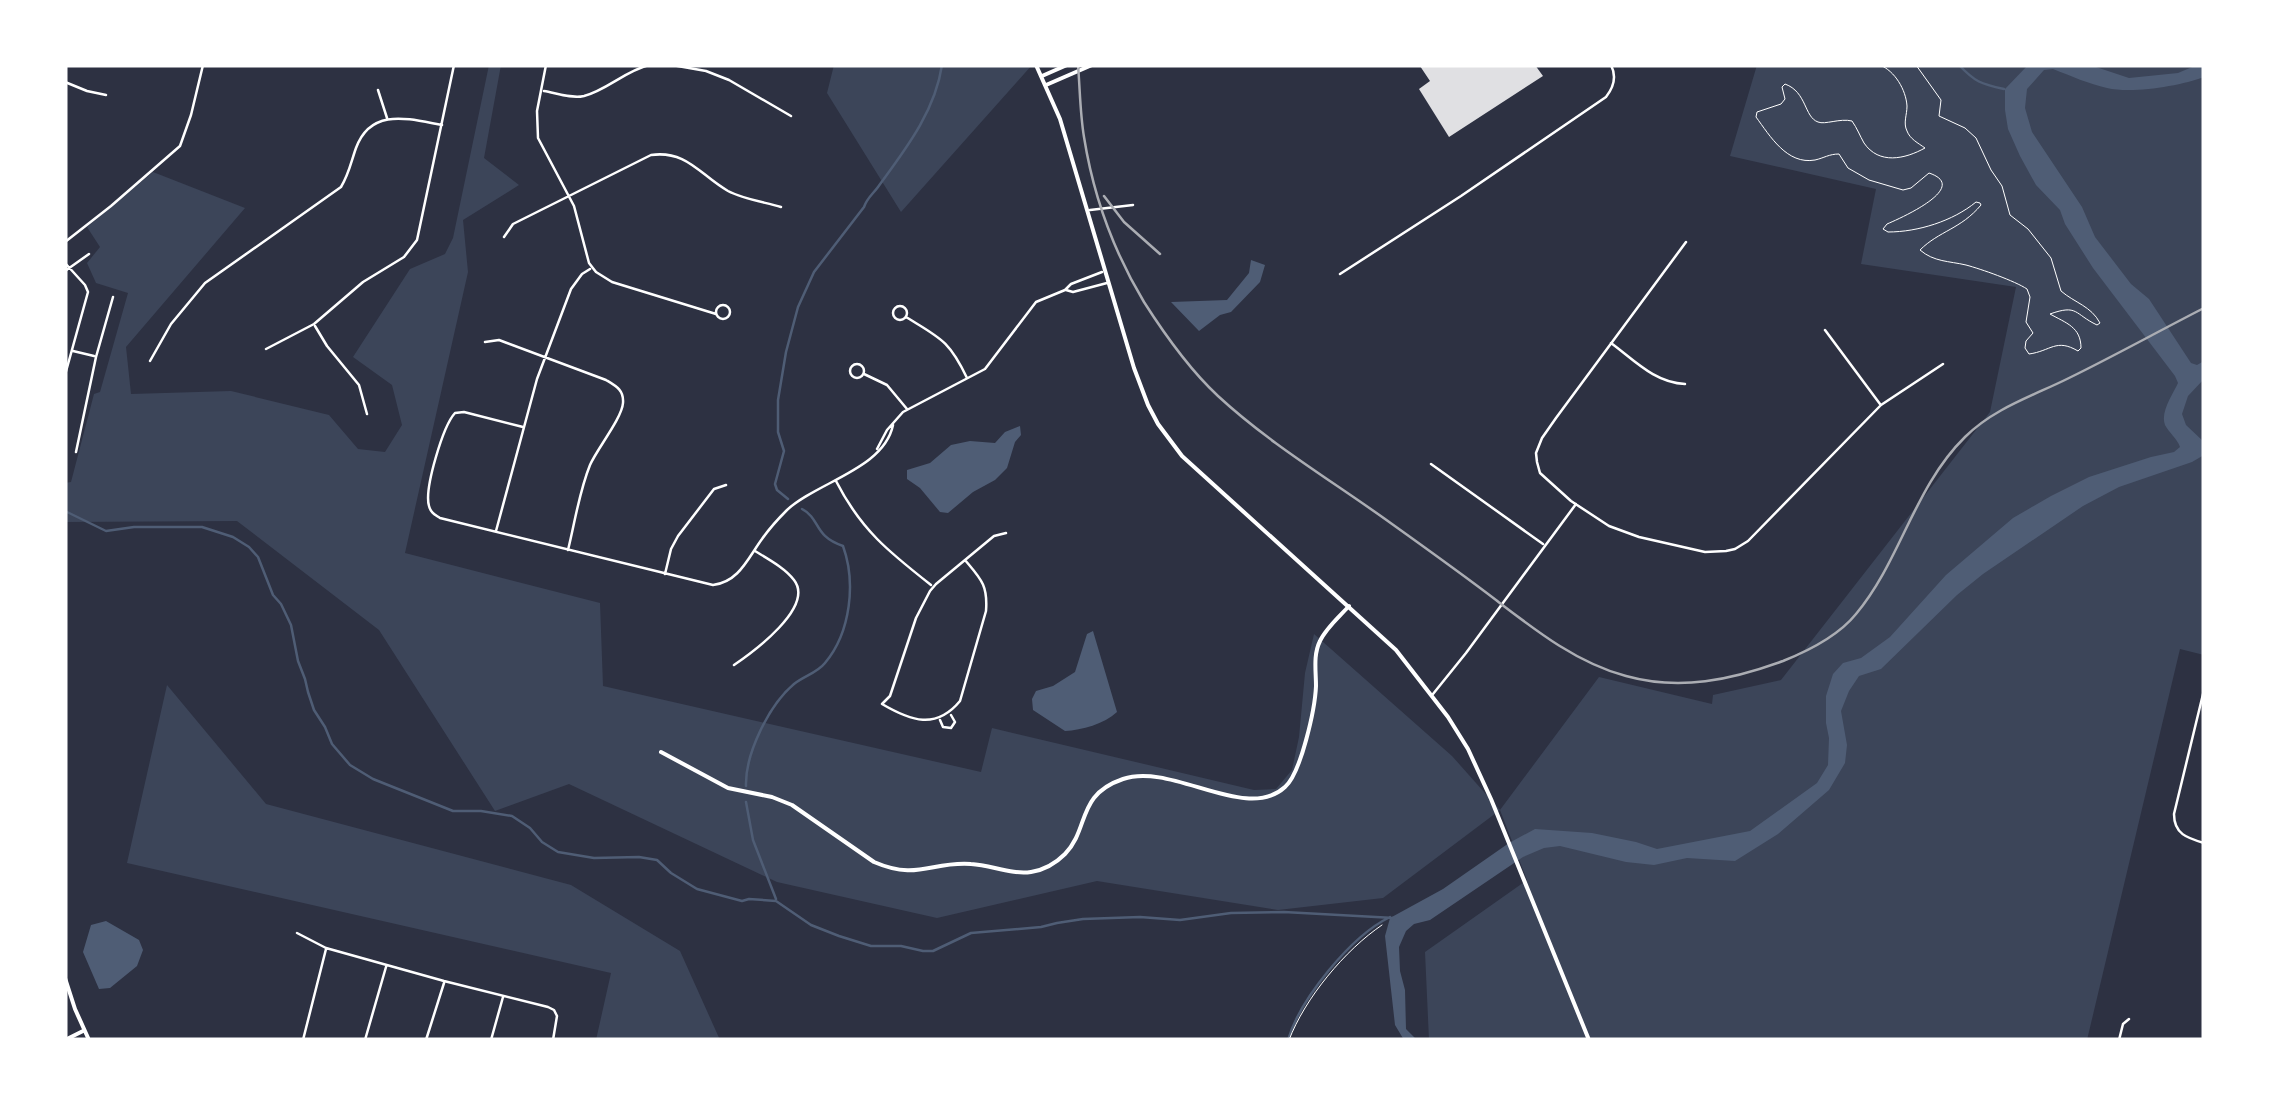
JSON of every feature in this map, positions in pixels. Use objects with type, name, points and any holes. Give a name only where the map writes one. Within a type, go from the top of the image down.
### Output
[{"type":"main road","points":[[1036,65],[1060,118],[1148,406],[1192,466],[1396,650],[1432,695],[1468,749],[1498,813],[1589,1040]]},
{"type":"main road","points":[[1042,76],[1068,65]]},
{"type":"main road","points":[[1046,85],[1092,65]]},
{"type":"main road","points":[[661,752],[728,788],[783,800],[888,868],[914,871],[966,863],[1028,872],[1048,866],[1068,851],[1093,798],[1106,786],[1125,778],[1154,775],[1250,799],[1268,797],[1285,788],[1296,773],[1312,710],[1320,640],[1349,606]]},
{"type":"main road","points":[[65,978],[89,1040]]},
{"type":"main road","points":[[66,1040],[84,1030]]},
{"type":"street","points":[[65,242],[180,146],[203,65]]},
{"type":"street","points":[[266,349],[314,324],[363,282],[404,257],[417,240],[454,65]]},
{"type":"street","points":[[546,65],[537,111],[538,138],[570,196],[592,268],[612,282],[716,314]]},
{"type":"street","points":[[541,90],[585,96],[649,65]]},
{"type":"street","points":[[672,65],[718,75],[790,116]]},
{"type":"street","points":[[1340,274],[1462,196],[1606,96],[1614,82],[1611,65]]},
{"type":"street","points":[[65,82],[106,94]]},
{"type":"street","points":[[378,90],[387,119]]},
{"type":"street","points":[[150,361],[170,324],[206,283],[341,186],[362,136],[370,128],[401,117],[442,125]]},
{"type":"street","points":[[504,237],[513,224],[651,155],[665,153],[680,156],[730,192],[781,207]]},
{"type":"street","points":[[1088,210],[1133,205]]},
{"type":"street","points":[[1686,242],[1610,342],[1536,452],[1540,472],[1576,504],[1609,526],[1705,552],[1735,550],[1748,542],[1881,405],[1943,364]]},
{"type":"street","points":[[65,375],[88,292],[66,268],[89,254]]},
{"type":"street","points":[[496,531],[523,427],[571,289],[592,268]]},
{"type":"street","points":[[523,427],[464,412],[454,414],[446,422],[429,493],[432,511],[440,518],[706,584],[721,584],[741,570],[787,510],[876,453],[886,430],[908,410],[989,364],[1031,306],[1104,271]]},
{"type":"street","points":[[1064,290],[1073,292],[1108,283]]},
{"type":"street","points":[[76,452],[96,357],[114,297]]},
{"type":"street","points":[[906,316],[946,343],[968,379]]},
{"type":"street","points":[[314,324],[359,385],[367,414]]},
{"type":"street","points":[[1825,330],[1881,405]]},
{"type":"street","points":[[485,342],[499,340],[606,380],[622,394],[622,410],[591,462],[584,482],[568,550]]},
{"type":"street","points":[[1610,342],[1660,378],[1685,384]]},
{"type":"street","points":[[71,351],[96,357]]},
{"type":"street","points":[[864,374],[888,385],[908,410]]},
{"type":"street","points":[[1431,464],[1545,545]]},
{"type":"street","points":[[836,480],[855,514],[879,543],[933,587]]},
{"type":"street","points":[[664,574],[678,536],[714,490],[726,485]]},
{"type":"street","points":[[1432,695],[1576,504]]},
{"type":"street","points":[[965,560],[984,582],[987,596],[960,702],[940,718],[913,718],[882,704],[890,696],[916,618],[933,587],[965,560],[994,536],[1006,534]]},
{"type":"street","points":[[734,665],[772,636],[799,595],[793,578],[754,550]]},
{"type":"street","points":[[2204,690],[2174,814],[2182,836],[2204,843]]},
{"type":"street","points":[[940,718],[943,727],[951,728],[955,722],[950,713]]},
{"type":"street","points":[[298,933],[326,948],[554,1010],[558,1022],[553,1040]]},
{"type":"street","points":[[303,1040],[326,948]]},
{"type":"street","points":[[366,1040],[386,965]]},
{"type":"street","points":[[426,1040],[444,982]]},
{"type":"street","points":[[491,1040],[504,996]]},
{"type":"street","points":[[2119,1040],[2123,1024],[2129,1019]]},
{"type":"path","points":[[1880,65],[1890,69],[1905,96],[1906,129],[1914,141],[1924,146],[1922,151],[1900,158],[1882,158],[1864,144],[1852,121],[1839,119],[1824,124],[1812,118],[1803,98],[1791,85],[1782,87],[1785,99],[1781,104],[1757,112],[1756,117],[1778,147],[1795,157],[1813,160],[1839,154],[1848,168],[1869,180],[1903,190],[1929,174],[1938,177],[1941,188],[1936,197],[1887,224],[1883,230],[1888,232],[1922,227],[1980,202],[1964,223],[1920,250],[1938,261],[1970,266],[2027,288],[2030,297],[2026,322],[2033,333],[2026,341],[2029,354],[2065,344],[2078,351],[2082,342],[2075,327],[2050,314],[2076,310],[2096,324],[2100,323],[2097,317],[2061,291],[2051,258],[2028,229],[2010,215],[2002,186],[1976,138],[1939,116],[1941,100],[1916,65]]},
{"type":"path","points":[[1290,1040],[1316,991],[1358,944],[1382,924]]},
{"type":"shaded area","points":[[489,65],[501,65],[484,158],[519,185],[463,220],[468,272],[405,553],[600,603],[603,686],[981,772],[992,728],[1254,790],[1276,789],[1292,770],[1314,634],[1452,756],[1500,810],[1383,898],[1278,910],[1097,881],[937,918],[777,882],[569,784],[495,811],[379,630],[237,521],[65,522],[65,483],[71,482],[94,394],[100,392],[128,293],[96,283],[87,263],[100,247],[87,227],[153,172],[245,208],[126,347],[131,394],[231,391],[329,415],[358,449],[385,452],[402,425],[392,385],[353,357],[410,269],[445,254],[453,238]]},
{"type":"shaded area","points":[[834,65],[1032,65],[901,212],[827,93]]},
{"type":"shaded area","points":[[1757,65],[2204,65],[2204,655],[2180,649],[2087,1040],[1429,1040],[1425,952],[1527,880],[1500,810],[1599,677],[1712,704],[1713,695],[1781,680],[1990,412],[2016,287],[1861,264],[1876,189],[1730,156]]},
{"type":"shaded area","points":[[2028,65],[2090,65],[2129,78],[2178,73],[2204,65],[2204,77],[2142,90],[2107,88],[2053,69],[2044,70],[2027,89],[2025,108],[2032,132],[2082,207],[2095,237],[2131,284],[2149,299],[2191,363],[2204,361],[2204,379],[2188,396],[2182,414],[2186,425],[2204,442],[2204,455],[2119,487],[2083,506],[1983,574],[1881,669],[1859,676],[1841,711],[1847,745],[1845,763],[1829,790],[1778,834],[1735,861],[1687,858],[1654,865],[1560,846],[1544,848],[1523,857],[1430,920],[1414,924],[1399,947],[1406,1029],[1417,1040],[1404,1040],[1395,1025],[1385,936],[1390,918],[1443,889],[1535,829],[1592,833],[1657,849],[1750,831],[1817,783],[1828,765],[1826,696],[1833,674],[1843,663],[1861,658],[1890,637],[1946,575],[2013,518],[2089,477],[2180,447],[2164,420],[2178,383],[2175,376],[2093,268],[2060,210],[2036,185],[2008,129],[2005,89]]},
{"type":"shaded area","points":[[1251,260],[1265,265],[1260,282],[1231,312],[1220,315],[1199,331],[1171,302],[1227,300],[1249,273]]},
{"type":"shaded area","points":[[1020,426],[1021,435],[1007,468],[948,513],[940,512],[907,479],[907,470],[930,463],[951,445],[970,441],[995,443],[1005,432]]},
{"type":"shaded area","points":[[1093,631],[1117,712],[1092,726],[1065,731],[1033,710],[1032,699],[1036,691],[1075,672],[1087,634]]},
{"type":"shaded area","points":[[167,685],[266,804],[571,885],[680,951],[720,1040],[596,1040],[611,973],[127,863]]},
{"type":"shaded area","points":[[106,921],[139,940],[143,950],[137,966],[110,988],[99,989],[83,952],[91,925]]},
{"type":"building","points":[[1422,65],[1535,65],[1543,76],[1449,137],[1419,89],[1430,81]]},
{"type":"waterway","points":[[788,499],[775,484],[784,451],[778,432],[778,400],[798,307],[814,272],[918,130],[933,99],[942,65]]},
{"type":"waterway","points":[[1959,65],[1979,82],[2004,89]]},
{"type":"waterway","points":[[746,786],[754,745],[768,717],[794,684],[825,663],[846,622],[850,591],[843,546],[822,533],[802,509]]},
{"type":"waterway","points":[[65,511],[106,531],[202,527],[249,547],[258,557],[273,595],[291,625],[314,710],[332,744],[350,765],[373,779],[453,811],[512,816],[558,852],[594,858],[657,860],[697,889],[742,901],[776,901],[811,925],[839,936],[871,946],[923,951],[933,951],[971,933],[1083,919],[1180,920],[1231,913],[1284,912],[1394,918]]},
{"type":"waterway","points":[[746,802],[753,840],[776,899]]},
{"type":"waterway","points":[[1288,1040],[1304,1006],[1329,970],[1359,938],[1390,917]]},
{"type":"railway","points":[[1078,65],[1084,137],[1106,222],[1144,302],[1197,375],[1259,431],[1541,634],[1590,663],[1626,676],[1666,683],[1705,681],[1764,668],[1832,635],[1849,622],[1872,593],[1933,478],[1976,427],[2014,403],[2204,308]]},
{"type":"railway","points":[[1104,196],[1124,222],[1160,254]]}]
